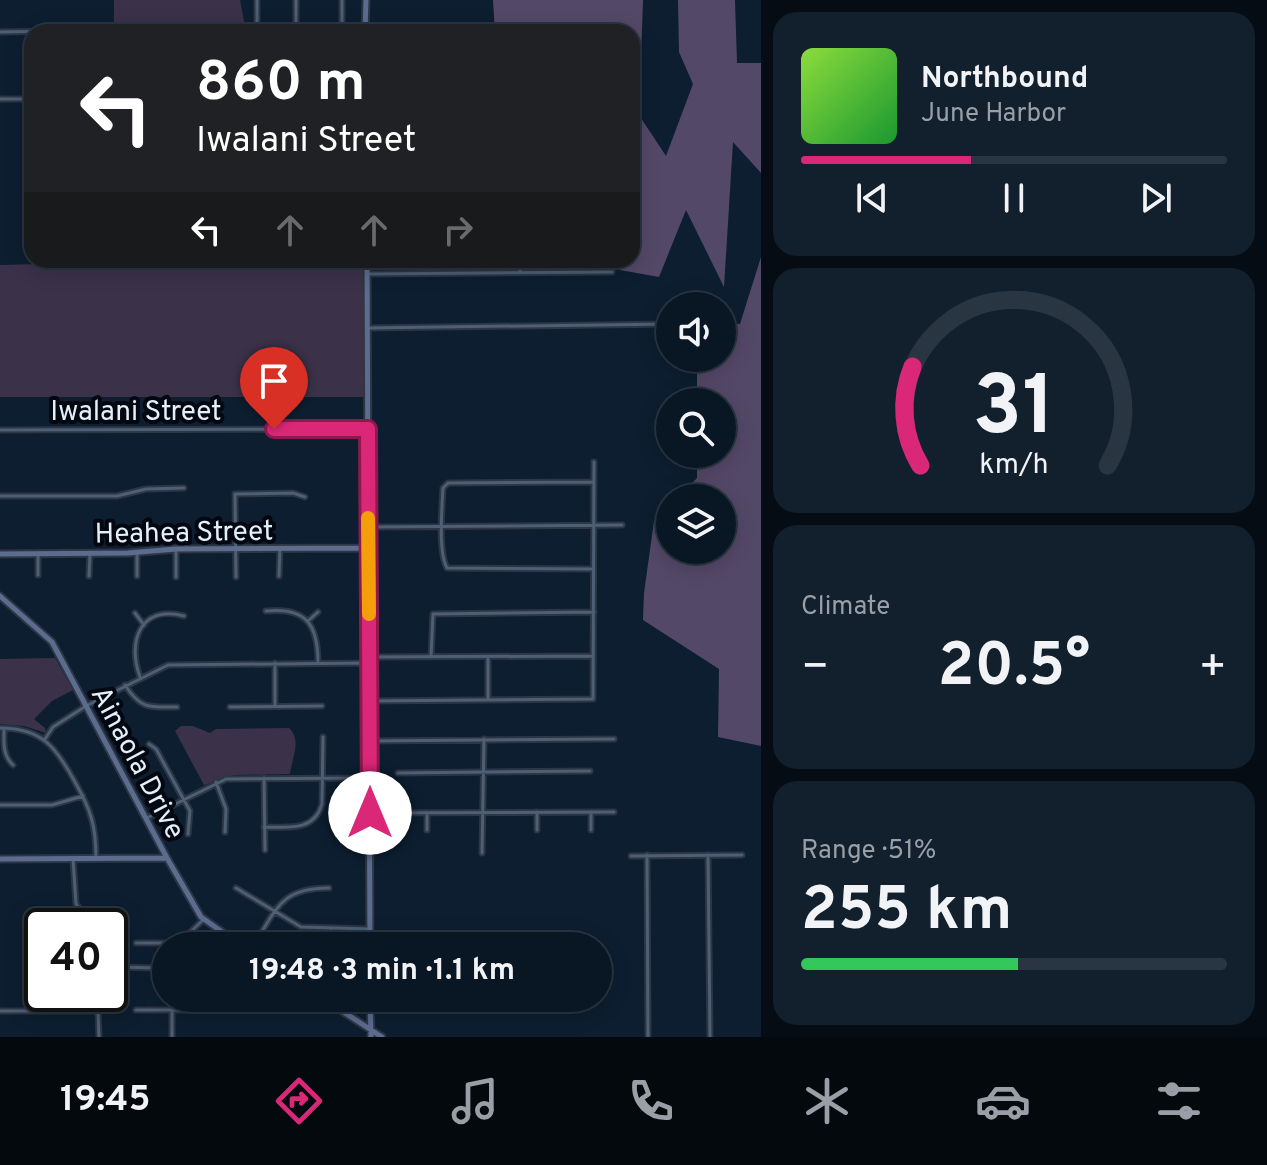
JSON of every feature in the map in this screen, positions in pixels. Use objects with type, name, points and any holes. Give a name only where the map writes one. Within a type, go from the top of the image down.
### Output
[{"type":"street","points":[[257,0],[257,24]]},
{"type":"street","points":[[296,0],[296,24]]},
{"type":"street","points":[[342,0],[342,24]]},
{"type":"street","points":[[365,24],[366,0]]},
{"type":"street","points":[[0,32],[24,32]]},
{"type":"street","points":[[0,99],[24,99]]},
{"type":"street","points":[[236,888],[301,927],[370,929],[367,268]]},
{"type":"street","points":[[367,274],[612,272]]},
{"type":"street","points":[[367,328],[656,324]]},
{"type":"street","name":"Iwalani Street","points":[[0,430],[368,429]]},
{"type":"street","points":[[369,701],[593,699],[594,462]]},
{"type":"street","points":[[593,482],[448,483],[443,488],[443,558],[451,570],[594,569]]},
{"type":"street","points":[[0,496],[117,496],[146,489],[184,488]]},
{"type":"street","points":[[236,577],[235,494],[293,493],[305,497]]},
{"type":"street","points":[[368,527],[622,525]]},
{"type":"street","points":[[279,576],[280,548]]},
{"type":"street","name":"Heahea Street","points":[[0,554],[368,548]]},
{"type":"street","points":[[176,549],[176,577]]},
{"type":"street","points":[[38,553],[38,575]]},
{"type":"street","points":[[89,576],[90,553]]},
{"type":"street","points":[[137,553],[137,576]]},
{"type":"street","name":"Ainaola Drive","points":[[0,596],[52,642],[191,903],[204,919],[222,932]]},
{"type":"street","points":[[266,611],[291,611],[308,621],[317,639],[318,663]]},
{"type":"street","points":[[308,621],[318,612]]},
{"type":"street","points":[[431,657],[433,614],[594,612]]},
{"type":"street","points":[[135,613],[144,625]]},
{"type":"street","points":[[140,677],[133,657],[135,638],[144,625],[162,614],[184,616]]},
{"type":"street","points":[[45,739],[53,727],[86,706],[161,667],[175,664],[595,656]]},
{"type":"street","points":[[488,657],[488,699]]},
{"type":"street","points":[[275,663],[275,706]]},
{"type":"street","points":[[125,685],[136,701],[145,706],[177,707]]},
{"type":"street","points":[[230,707],[322,706]]},
{"type":"street","points":[[13,765],[7,760],[2,728],[23,730],[45,739],[63,759],[94,820],[96,858]]},
{"type":"street","points":[[264,827],[299,827],[313,821],[322,804],[323,737]]},
{"type":"street","points":[[482,853],[484,739]]},
{"type":"street","points":[[369,741],[614,739]]},
{"type":"street","points":[[149,744],[156,749],[185,800],[191,817],[188,834]]},
{"type":"street","points":[[398,773],[590,771]]},
{"type":"street","points":[[147,818],[216,782],[238,778],[370,778]]},
{"type":"street","points":[[264,778],[265,850]]},
{"type":"street","points":[[216,782],[226,809],[225,832]]},
{"type":"street","points":[[0,805],[52,805],[83,796]]},
{"type":"street","points":[[537,812],[537,830]]},
{"type":"street","points":[[591,812],[591,830]]},
{"type":"street","points":[[370,813],[614,812]]},
{"type":"street","points":[[427,813],[427,830]]},
{"type":"street","points":[[647,855],[648,1037]]},
{"type":"street","points":[[708,855],[710,1037]]},
{"type":"street","points":[[631,856],[742,855]]},
{"type":"street","points":[[0,859],[167,858]]},
{"type":"street","points":[[73,859],[76,904],[79,908]]},
{"type":"street","points":[[262,932],[283,900],[299,890],[329,888]]},
{"type":"street","points":[[192,932],[204,919]]},
{"type":"street","points":[[136,943],[152,943]]},
{"type":"street","points":[[128,967],[152,968]]},
{"type":"street","points":[[136,1010],[152,1010]]},
{"type":"street","points":[[0,1011],[98,1011],[99,1037]]},
{"type":"street","points":[[172,1012],[172,1037]]},
{"type":"street","points":[[344,1012],[382,1037]]},
{"type":"street","points":[[359,1022],[370,1015]]},
{"type":"street","points":[[370,1015],[371,1037]]},
{"type":"shaded area","points":[[114,0],[240,0],[244,24],[114,24]]},
{"type":"shaded area","points":[[493,0],[643,0],[641,60],[640,24],[494,24]]},
{"type":"shaded area","points":[[678,0],[735,0],[737,63],[761,63],[761,173],[733,142],[724,287],[686,210],[659,277],[620,270],[640,268],[640,117],[666,156],[693,84],[679,52]]},
{"type":"shaded area","points":[[761,257],[761,746],[718,737],[719,669],[643,620],[644,593],[656,519],[656,564],[736,564],[736,484],[691,484],[697,478],[697,468],[736,468],[736,388],[697,388],[697,372],[736,372],[736,324],[740,324]]},
{"type":"shaded area","points":[[24,264],[24,268],[365,268],[365,397],[0,397],[0,265]]},
{"type":"shaded area","points":[[55,658],[73,690],[52,701],[34,719],[45,728],[46,733],[24,726],[0,724],[0,659]]},
{"type":"shaded area","points":[[181,726],[193,726],[210,733],[216,729],[289,728],[296,744],[290,774],[234,775],[204,785],[175,731]]},
{"type":"slow traffic","points":[[368,518],[369,614]]},
{"type":"route","points":[[274,429],[368,429],[370,813]]}]
